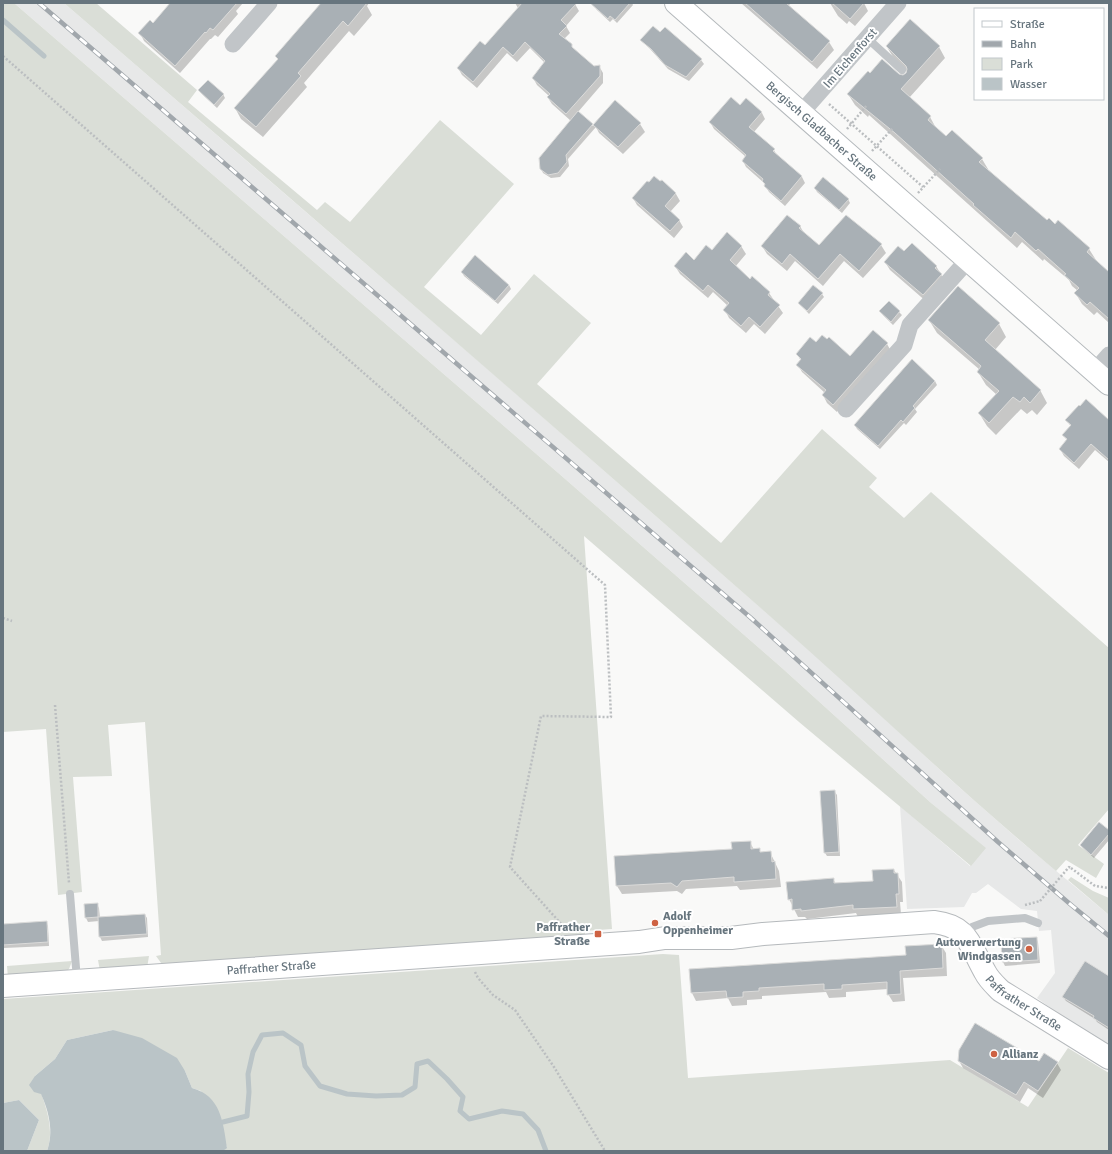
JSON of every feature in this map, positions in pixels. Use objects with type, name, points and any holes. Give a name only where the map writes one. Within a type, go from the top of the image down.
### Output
[{"type":"main road","name":"Bergisch Gladbacher Straße","points":[[676,3],[1102,378]]},
{"type":"main road","name":"Paffrather Straße","points":[[3,986],[639,942],[674,938],[731,938],[763,934],[934,922],[945,923],[955,927],[964,935],[977,953],[985,972],[1001,991],[1109,1058]]},
{"type":"street","points":[[233,44],[269,3]]},
{"type":"street","name":"Im Eichenforst","points":[[801,113],[898,3]]},
{"type":"street","points":[[846,409],[904,345],[910,324],[968,260]]},
{"type":"street","points":[[1102,378],[1109,355]]},
{"type":"lane","points":[[867,38],[902,70]]},
{"type":"lane","points":[[70,894],[77,981]]},
{"type":"lane","points":[[964,935],[972,927],[988,921],[1025,918],[1038,923]]},
{"type":"path","points":[[3,56],[605,584],[611,717],[540,716],[510,867],[582,946]]},
{"type":"path","points":[[818,95],[923,187],[940,169]]},
{"type":"path","points":[[851,124],[868,105]]},
{"type":"path","points":[[877,146],[893,128]]},
{"type":"path","points":[[3,618],[12,622]]},
{"type":"path","points":[[55,705],[70,894]]},
{"type":"path","points":[[1040,901],[1069,867],[1095,886],[1109,888]]},
{"type":"path","points":[[474,968],[478,978],[493,995],[516,1010],[554,1067],[604,1151]]},
{"type":"shaded area","points":[[14,3],[64,3],[506,385],[833,671],[951,780],[1018,839],[1109,915],[1109,1045],[1060,1015],[1037,998],[1055,973],[1051,930],[1039,931],[1037,911],[1021,909],[988,884],[976,893],[972,893],[964,907],[907,909],[900,806],[970,866],[985,848],[930,802],[782,668],[556,471]]},
{"type":"green space","points":[[3,3],[14,3],[556,471],[782,668],[930,802],[986,848],[971,866],[799,722],[584,536],[612,929],[585,931],[585,938],[164,967],[156,956],[161,955],[145,722],[108,725],[112,776],[73,777],[82,892],[58,895],[46,729],[3,732]]},
{"type":"green space","points":[[64,3],[96,3],[197,90],[188,102],[317,210],[325,202],[350,222],[440,120],[514,184],[424,287],[481,335],[534,274],[591,323],[537,384],[721,543],[822,429],[877,478],[869,487],[904,518],[931,492],[1109,648],[1109,809],[1078,845],[1104,864],[1096,878],[1066,860],[1056,871],[1019,840],[801,643],[415,306]]},
{"type":"green space","points":[[1071,877],[1093,891],[1109,898],[1109,915],[1068,880]]},
{"type":"green space","points":[[663,954],[679,955],[688,1078],[950,1060],[1028,1107],[1068,1048],[1109,1073],[1109,1151],[223,1151],[227,1147],[201,1091],[192,1088],[185,1071],[113,1030],[67,1040],[55,1059],[35,1076],[45,1104],[49,1123],[50,1132],[47,1151],[27,1151],[39,1120],[19,1100],[3,1103],[3,999]]},
{"type":"green space","points":[[149,956],[147,968],[100,971],[98,960]]},
{"type":"green space","points":[[72,961],[69,969],[63,974],[8,978],[7,966]]},
{"type":"water","points":[[113,1030],[142,1038],[177,1058],[185,1071],[192,1088],[209,1097],[219,1111],[227,1148],[223,1151],[47,1151],[50,1137],[50,1122],[41,1094],[34,1092],[29,1085],[35,1076],[55,1059],[67,1040]]},
{"type":"water","points":[[19,1100],[39,1120],[27,1151],[3,1151],[3,1103]]},
{"type":"building","points":[[170,3],[237,3],[213,30],[210,28],[206,33],[205,32],[175,66],[138,33],[150,20],[153,23]]},
{"type":"building","points":[[321,3],[367,3],[348,26],[343,21],[298,73],[301,76],[256,127],[234,108],[278,59],[275,56]]},
{"type":"building","points":[[522,3],[577,3],[561,20],[567,26],[559,34],[572,44],[572,47],[594,66],[600,65],[600,76],[566,114],[547,97],[550,94],[532,78],[545,61],[525,42],[513,56],[503,47],[473,82],[457,68],[480,41],[485,45]]},
{"type":"building","points":[[590,3],[630,3],[615,20],[610,16],[608,19]]},
{"type":"building","points":[[745,3],[786,3],[830,41],[812,62]]},
{"type":"building","points":[[832,3],[864,3],[850,19]]},
{"type":"building","points":[[910,19],[940,46],[901,89],[931,116],[928,120],[946,136],[952,130],[983,158],[979,162],[1014,192],[1047,220],[1049,218],[1055,224],[1058,220],[1090,248],[1087,252],[1109,272],[1109,319],[1090,302],[1087,305],[1074,293],[1079,288],[1038,249],[1036,251],[1015,232],[1011,238],[895,133],[847,94],[868,71],[870,73],[882,59],[899,74],[903,75],[906,73],[906,66],[886,46]]},
{"type":"building","points":[[653,26],[660,32],[665,27],[702,59],[686,77],[665,65],[651,49],[640,40]]},
{"type":"building","points":[[208,80],[224,94],[214,105],[198,90]]},
{"type":"building","points":[[731,97],[740,105],[746,98],[762,112],[749,127],[775,149],[773,151],[802,176],[781,201],[764,186],[765,184],[762,181],[763,179],[742,161],[746,155],[709,122]]},
{"type":"building","points":[[615,100],[641,123],[618,147],[593,125]]},
{"type":"building","points":[[578,111],[593,124],[566,155],[567,162],[558,173],[548,175],[540,169],[539,158]]},
{"type":"building","points":[[654,176],[660,181],[662,180],[676,193],[665,206],[680,220],[670,231],[632,198],[647,181],[649,182]]},
{"type":"building","points":[[823,177],[849,199],[839,210],[814,188]]},
{"type":"building","points":[[787,215],[801,226],[799,228],[819,245],[846,215],[882,244],[859,271],[840,254],[818,279],[790,254],[782,264],[761,246]]},
{"type":"building","points":[[727,232],[742,246],[730,260],[750,279],[752,276],[770,292],[768,295],[780,305],[760,327],[749,317],[741,326],[723,310],[729,303],[708,285],[703,291],[674,266],[686,252],[694,260],[706,245],[712,250]]},
{"type":"building","points":[[912,243],[937,266],[935,268],[942,274],[923,295],[884,262],[898,246],[904,251]]},
{"type":"building","points":[[475,255],[509,285],[495,301],[461,272]]},
{"type":"building","points":[[813,285],[823,293],[807,311],[798,303]]},
{"type":"building","points":[[958,286],[1000,323],[985,340],[1041,390],[1030,403],[1024,397],[1020,402],[1013,397],[989,423],[978,413],[999,391],[977,372],[981,366],[928,320]]},
{"type":"building","points":[[889,301],[900,311],[891,322],[879,311]]},
{"type":"building","points":[[873,330],[888,343],[833,405],[822,395],[826,390],[796,365],[801,359],[796,354],[810,337],[816,342],[822,335],[827,339],[829,337],[850,356]]},
{"type":"building","points":[[912,359],[935,381],[913,406],[915,408],[903,422],[901,420],[878,446],[854,425]]},
{"type":"building","points":[[1086,399],[1109,420],[1109,460],[1091,444],[1074,463],[1059,449],[1067,439],[1062,435],[1071,425],[1065,420]]},
{"type":"building","points":[[835,790],[839,852],[824,853],[820,791]]},
{"type":"building","points":[[1099,822],[1109,830],[1109,834],[1091,855],[1080,845]]},
{"type":"building","points":[[751,841],[751,849],[760,848],[760,852],[771,851],[772,862],[775,861],[776,879],[734,882],[734,877],[682,881],[677,887],[671,883],[616,886],[614,856],[732,849],[731,842]]},
{"type":"building","points":[[894,869],[894,873],[898,873],[899,894],[896,894],[897,907],[853,909],[853,905],[801,911],[801,909],[792,910],[792,899],[788,900],[786,882],[834,878],[834,883],[873,881],[872,870]]},
{"type":"building","points":[[98,903],[98,917],[85,918],[84,904]]},
{"type":"building","points":[[145,914],[147,934],[99,937],[98,917]]},
{"type":"building","points":[[47,921],[48,942],[3,945],[3,924]]},
{"type":"building","points":[[1037,937],[1038,960],[1002,962],[1001,939]]},
{"type":"building","points":[[942,944],[943,968],[900,971],[901,994],[887,995],[887,982],[842,985],[842,989],[824,990],[824,984],[759,988],[759,991],[743,992],[743,997],[727,998],[726,991],[691,993],[689,969],[906,955],[905,946]]},
{"type":"building","points":[[1085,961],[1109,976],[1109,1028],[1093,1018],[1094,1016],[1062,997]]},
{"type":"building","points":[[975,1023],[1039,1061],[1044,1053],[1058,1062],[1038,1091],[1024,1082],[1016,1095],[958,1061],[959,1050]]},
{"type":"waterway","points":[[3,20],[44,56]]},
{"type":"waterway","points":[[223,1122],[247,1116],[249,1092],[248,1074],[253,1052],[262,1035],[283,1033],[301,1045],[305,1066],[320,1086],[347,1094],[376,1096],[402,1095],[415,1087],[417,1064],[428,1061],[463,1097],[460,1111],[469,1119],[502,1111],[523,1114],[538,1130],[546,1151]]},
{"type":"railway","points":[[39,3],[751,618],[998,842],[1109,936]]},
{"type":"place","name":"Adolf Oppenheimer","points":[[655,923]]},
{"type":"place","name":"Paffrather Straße","points":[[598,934]]},
{"type":"place","name":"Autoverwertung Windgassen","points":[[1029,949]]},
{"type":"place","name":"Allianz","points":[[994,1054]]}]
